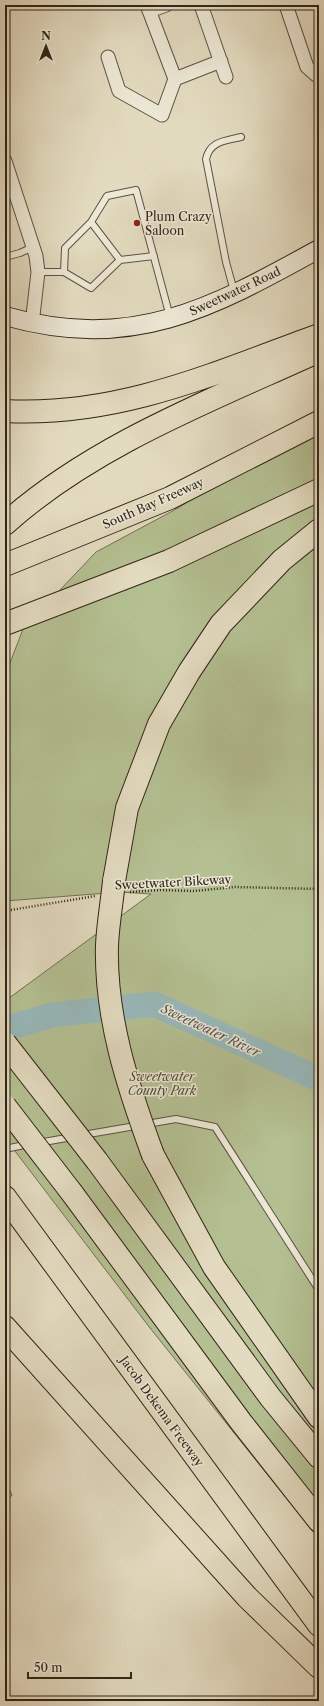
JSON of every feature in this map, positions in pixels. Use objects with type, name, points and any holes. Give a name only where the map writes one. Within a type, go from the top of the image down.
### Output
[{"type":"highway","points":[[5,411],[26,412],[71,409],[118,402],[168,390],[319,335]]},
{"type":"highway","points":[[5,524],[22,509],[85,466],[141,433],[319,351]]},
{"type":"highway","name":"South Bay Freeway","points":[[5,565],[170,498],[319,422]]},
{"type":"highway","points":[[5,624],[168,561],[319,490]]},
{"type":"highway","points":[[319,530],[282,560],[221,624],[159,724],[127,808],[119,887],[107,945],[111,1001],[117,1046],[153,1155],[214,1267],[319,1417]]},
{"type":"highway","points":[[5,1043],[97,1161],[270,1397],[319,1457]]},
{"type":"highway","points":[[5,1106],[72,1193],[241,1422],[319,1521]]},
{"type":"highway","name":"Jacob Dekema Freeway","points":[[5,1197],[319,1625]]},
{"type":"highway","points":[[5,1327],[247,1596],[319,1666]]},
{"type":"main road","name":"Sweetwater Road","points":[[5,316],[32,324],[63,328],[100,330],[145,325],[199,310],[234,294],[319,249]]},
{"type":"street","points":[[108,57],[119,91],[162,115],[175,79],[148,8],[166,5]]},
{"type":"street","points":[[201,5],[226,77]]},
{"type":"street","points":[[286,5],[307,66],[316,75],[319,75]]},
{"type":"street","points":[[175,79],[221,61]]},
{"type":"street","points":[[5,161],[33,247],[38,272],[32,324]]},
{"type":"lane","points":[[234,294],[226,262],[206,159],[208,150],[214,144],[241,137]]},
{"type":"lane","points":[[64,272],[66,248],[91,222],[107,196],[136,190],[170,319]]},
{"type":"lane","points":[[91,222],[120,260]]},
{"type":"lane","points":[[5,256],[20,253],[33,247]]},
{"type":"lane","points":[[38,272],[64,272],[91,288],[120,260],[154,256]]},
{"type":"lane","points":[[5,1149],[176,1119],[215,1127],[319,1290]]},
{"type":"path","name":"Sweetwater Bikeway","points":[[119,887],[160,890],[208,890],[235,887],[319,889]]},
{"type":"path","points":[[5,911],[96,896]]},
{"type":"green space","name":"Sweetwater County Park","points":[[319,412],[319,1539],[150,1328],[5,1138],[5,1001],[151,894],[120,892],[5,901],[5,676],[23,629],[96,552],[180,507]]},
{"type":"green space","points":[[5,1480],[12,1495],[5,1504]]},
{"type":"waterway","name":"Sweetwater River","points":[[5,1029],[52,1015],[154,1004],[319,1079]]},
{"type":"place","name":"Plum Crazy Saloon","points":[[137,223]]}]
